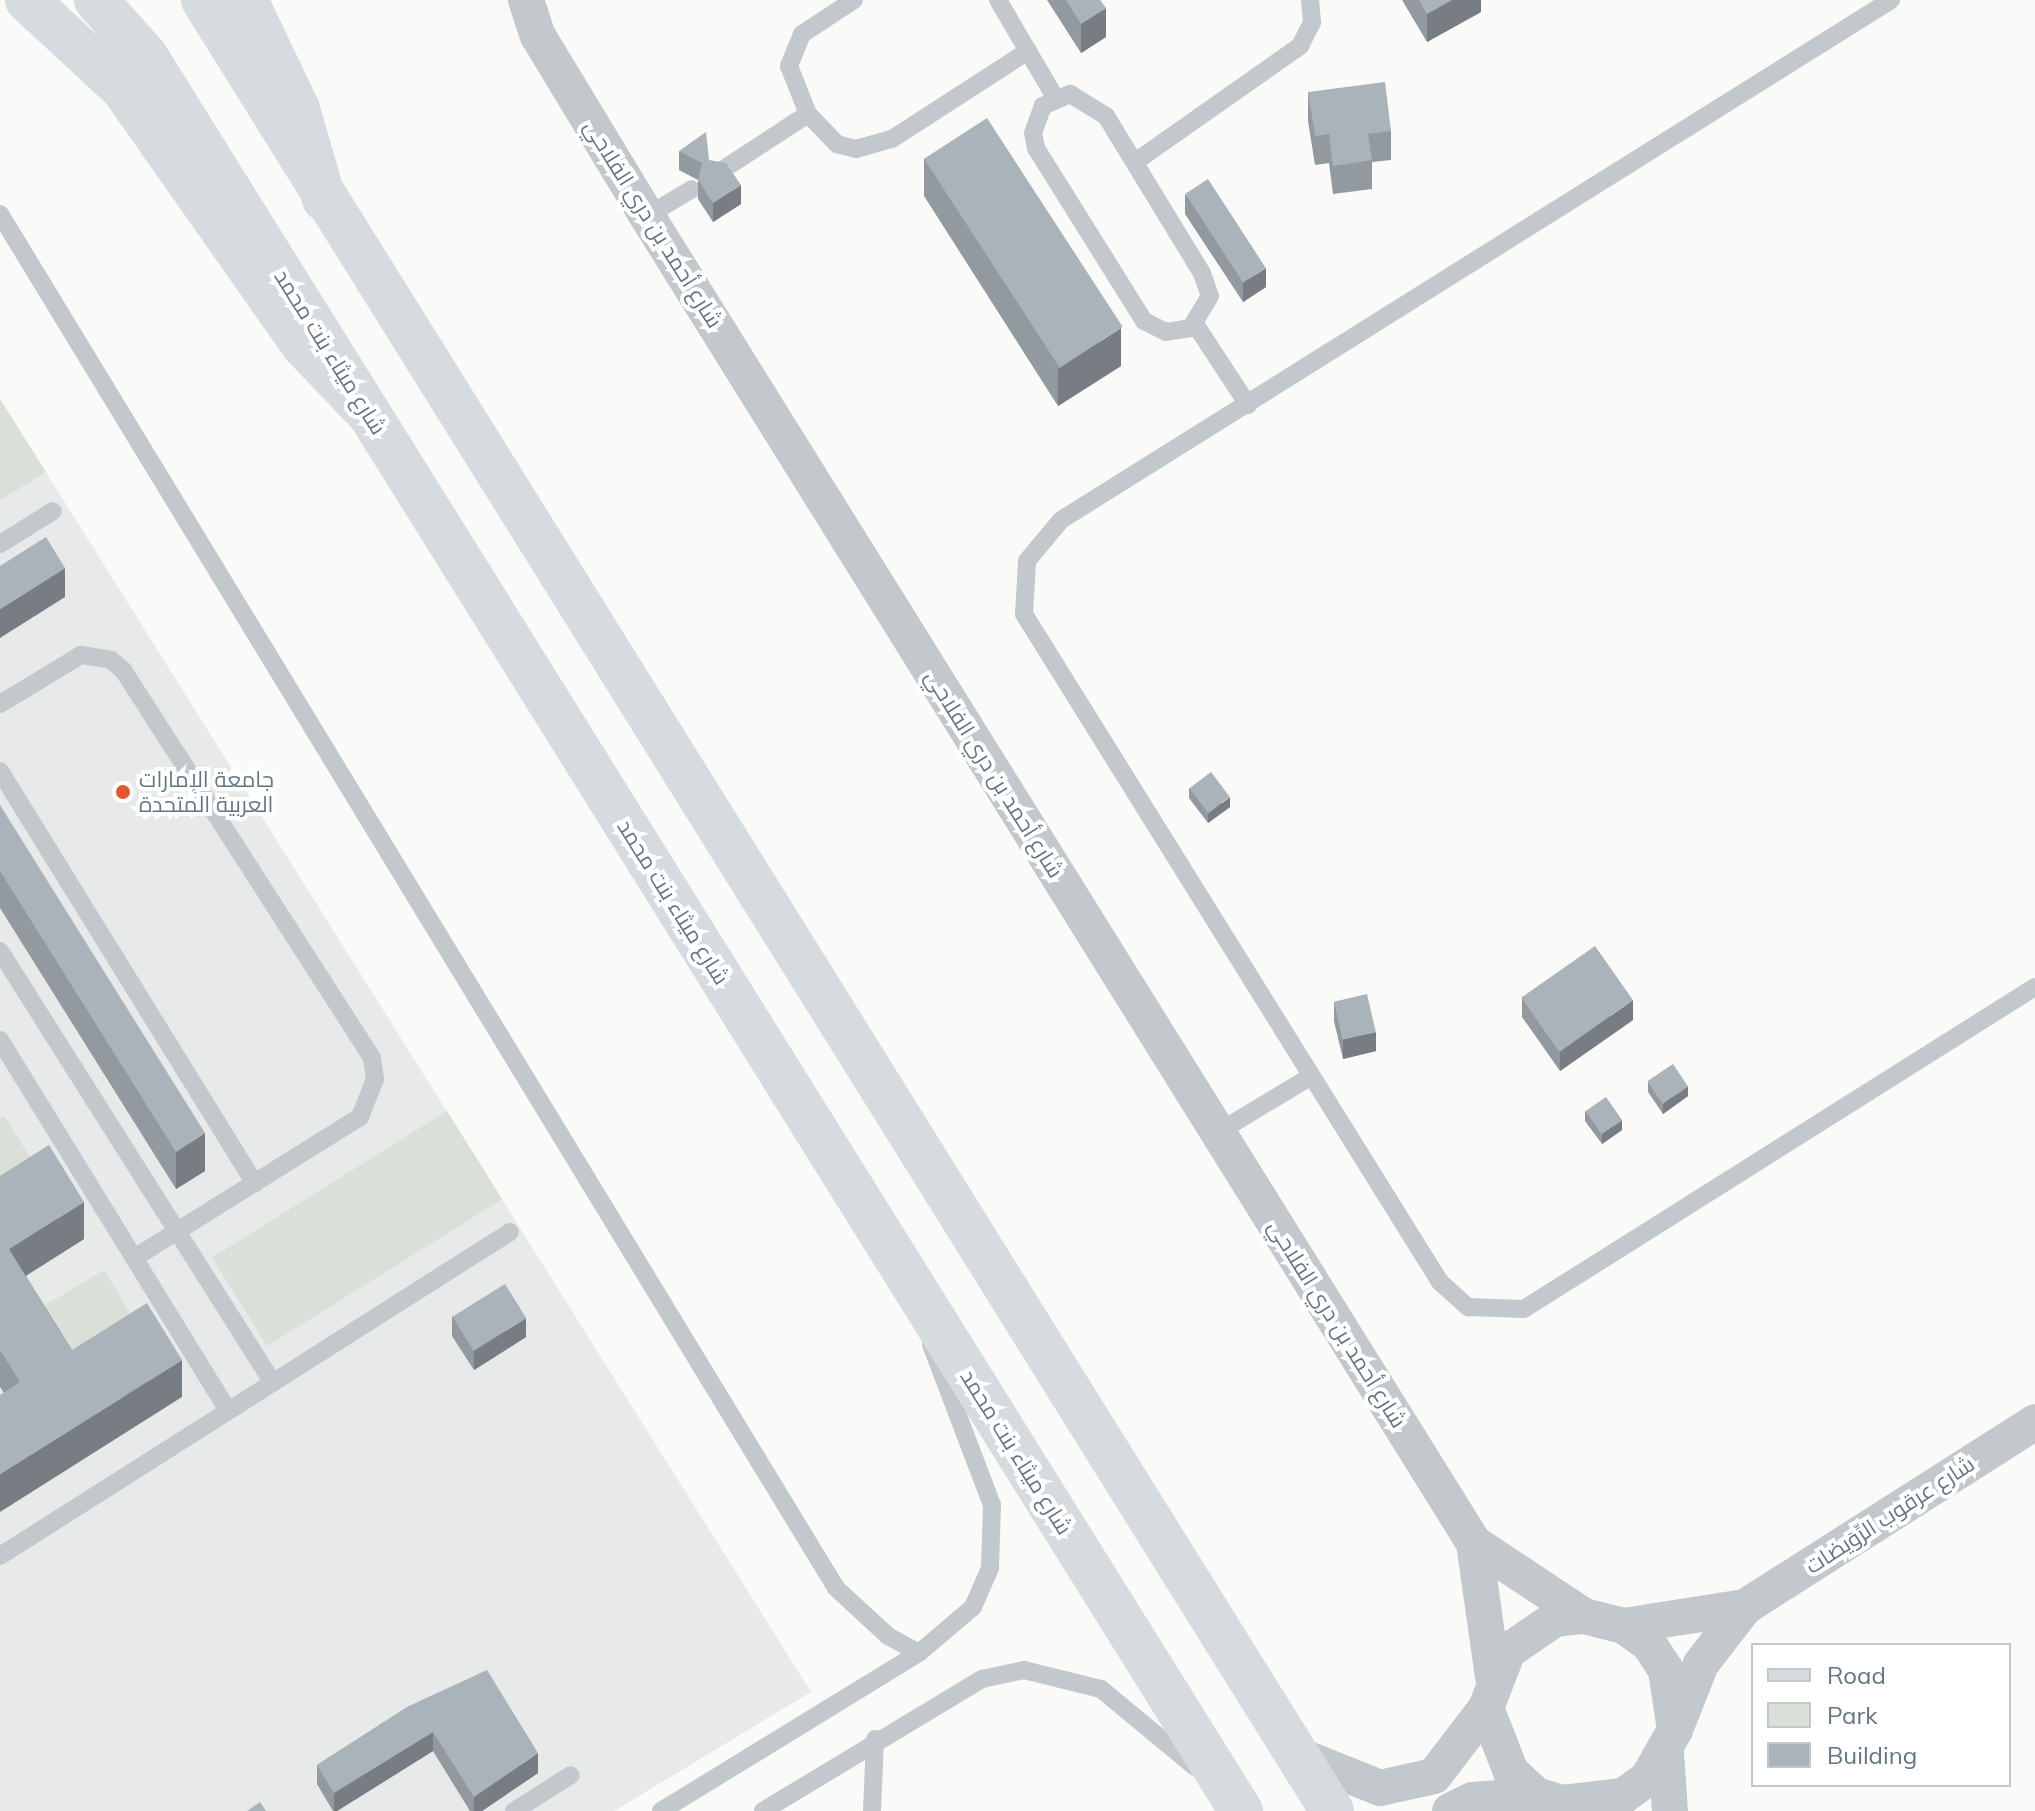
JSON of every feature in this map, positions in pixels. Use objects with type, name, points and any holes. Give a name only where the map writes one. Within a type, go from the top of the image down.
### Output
[{"type":"main road","points":[[27,0],[123,89],[296,336],[368,413]]},
{"type":"main road","name":"شارع ميثاء بنت محمد","points":[[96,0],[146,56],[1239,1807]]},
{"type":"main road","points":[[203,0],[324,199],[1332,1811]]},
{"type":"main road","points":[[246,0],[298,109],[324,199]]},
{"type":"street","name":"شارع أحمد بن دري الفلاحي","points":[[526,0],[538,36],[647,216],[1474,1543],[1584,1616]]},
{"type":"street","name":"شارع عرقوب الرِّوَيضات","points":[[1670,1742],[1701,1664],[1745,1607],[2035,1422]]},
{"type":"street","name":"شارع أحمد بن دري الفلاحي","points":[[1474,1543],[1490,1692]]},
{"type":"street","name":"شارع عرقوب الرِّوَيضات","points":[[1624,1626],[1745,1607]]},
{"type":"street","points":[[1298,1755],[1353,1780],[1408,1787],[1434,1776],[1529,1632],[1584,1616],[1624,1626],[1666,1670],[1670,1811]]},
{"type":"street","points":[[1490,1692],[1495,1746],[1560,1803]]},
{"type":"street","points":[[1450,1811],[1473,1800],[1560,1803],[1623,1796],[1670,1742]]},
{"type":"lane","points":[[854,0],[802,34],[793,49],[793,84],[808,114],[837,144],[875,147],[1028,51]]},
{"type":"lane","points":[[998,0],[1055,97]]},
{"type":"lane","points":[[1135,162],[1300,46],[1312,22],[1310,0]]},
{"type":"lane","points":[[1891,0],[1061,520],[1027,561],[1021,587],[1035,638],[1452,1297],[1505,1314],[1524,1309],[2035,987]]},
{"type":"lane","points":[[1070,94],[1097,104],[1135,162],[1208,284],[1207,309],[1195,324],[1166,332],[1144,321],[1036,148],[1035,118],[1055,97],[1070,94]]},
{"type":"lane","points":[[719,172],[808,114]]},
{"type":"lane","points":[[647,216],[692,189]]},
{"type":"lane","points":[[0,214],[836,1588],[888,1636],[919,1653]]},
{"type":"lane","points":[[1195,324],[1248,405]]},
{"type":"lane","points":[[0,544],[53,511]]},
{"type":"lane","points":[[0,704],[81,655],[111,660],[123,670],[372,1058],[375,1079],[360,1117],[134,1258]]},
{"type":"lane","points":[[0,771],[255,1184]]},
{"type":"lane","points":[[0,951],[273,1383]]},
{"type":"lane","points":[[0,1040],[228,1411]]},
{"type":"lane","points":[[1217,1133],[1310,1077]]},
{"type":"lane","points":[[0,1556],[510,1232]]},
{"type":"lane","points":[[661,1811],[919,1653],[973,1607],[990,1568],[994,1526],[987,1484],[915,1291]]},
{"type":"lane","points":[[763,1811],[875,1739],[982,1679],[1051,1672],[1122,1703],[1239,1807]]},
{"type":"lane","points":[[872,1811],[875,1739]]},
{"type":"lane","points":[[514,1811],[571,1775]]},
{"type":"shaded area","name":"جامعة الإمارات العربية المتحدة","points":[[0,399],[811,1692],[614,1811],[0,1811]]},
{"type":"green space","points":[[0,399],[46,472],[2,499],[0,497]]},
{"type":"green space","points":[[447,1111],[502,1199],[267,1346],[212,1258]]},
{"type":"green space","points":[[4,1116],[38,1170],[0,1194],[0,1119]]},
{"type":"green space","points":[[104,1270],[131,1315],[54,1360],[28,1316]]},
{"type":"building","points":[[1066,0],[1100,0],[1106,8],[1081,24]]},
{"type":"building","points":[[1419,0],[1452,0],[1427,14]]},
{"type":"building","points":[[1385,82],[1391,131],[1368,134],[1372,160],[1333,166],[1329,134],[1315,136],[1308,92]]},
{"type":"building","points":[[987,118],[1123,327],[1060,368],[924,159]]},
{"type":"building","points":[[706,132],[709,160],[726,163],[741,185],[713,203],[698,180],[702,163],[679,151]]},
{"type":"building","points":[[1208,179],[1266,268],[1243,283],[1185,194]]},
{"type":"building","points":[[46,537],[65,568],[0,609],[0,566]]},
{"type":"building","points":[[1211,772],[1230,797],[1208,813],[1189,788]]},
{"type":"building","points":[[0,805],[205,1133],[176,1152],[0,871]]},
{"type":"building","points":[[1595,946],[1633,1000],[1559,1052],[1521,998]]},
{"type":"building","points":[[1367,994],[1376,1032],[1343,1040],[1334,1002]]},
{"type":"building","points":[[1673,1064],[1688,1086],[1662,1104],[1647,1081]]},
{"type":"building","points":[[1606,1097],[1622,1120],[1602,1134],[1586,1111]]},
{"type":"building","points":[[49,1145],[84,1202],[9,1249],[56,1325],[72,1350],[147,1303],[182,1360],[0,1474],[0,1395],[20,1382],[0,1350],[0,1176]]},
{"type":"building","points":[[505,1284],[526,1318],[474,1351],[452,1317]]},
{"type":"building","points":[[487,1670],[538,1753],[474,1797],[433,1732],[334,1793],[317,1765],[409,1706]]},
{"type":"building","points":[[260,1802],[266,1811],[247,1811]]},
{"type":"place","name":"جامعة الإمارات العربية المتحدة","points":[[123,792]]}]
